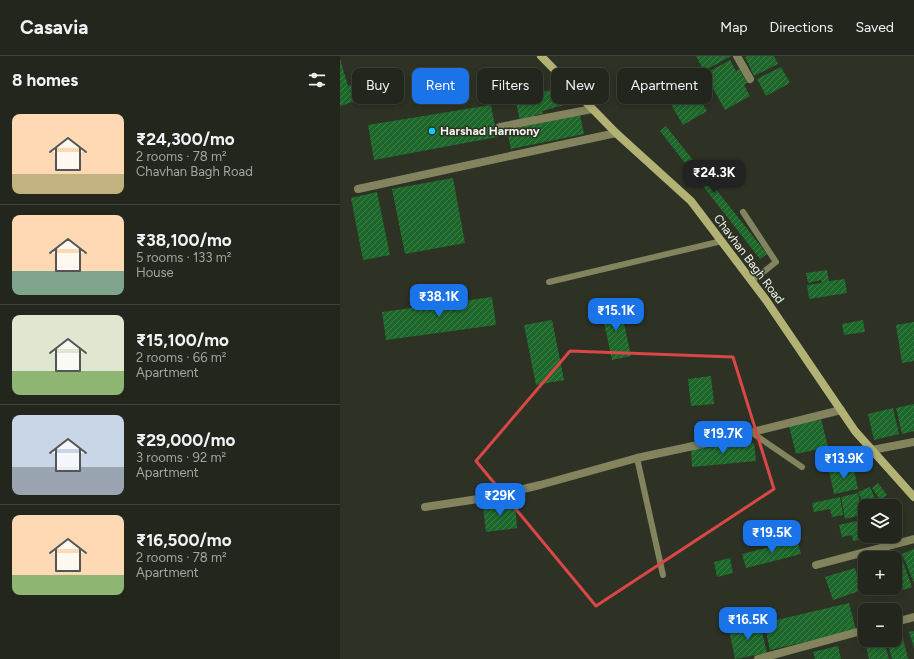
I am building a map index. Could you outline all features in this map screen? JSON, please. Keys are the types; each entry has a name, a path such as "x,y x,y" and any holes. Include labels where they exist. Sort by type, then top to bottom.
{"street":[{"name":"Chavhan Bagh Road","path":"541,56 616,133 691,201 752,281 855,431 914,497"},
{"path":"737,56 750,78"},
{"path":"500,128 592,109"},
{"path":"358,188 616,133"},
{"path":"425,507 485,498 534,487 637,458 840,410"},
{"path":"872,450 914,442"},
{"path":"816,565 914,539"},
{"path":"902,620 914,617"},
{"path":"758,659 858,632"}],"lane":[{"path":"743,212 776,262 752,281"},
{"path":"549,282 722,241"},
{"path":"752,432 802,467"},
{"path":"637,458 663,575"}],"highlighted area":[{"path":"570,351 733,357 774,489 596,606 476,461"}],"building":[{"path":"696,56 731,56 709,68 702,68"},
{"path":"774,56 778,64 754,76 745,57"},
{"path":"340,59 348,86 352,85 352,102 340,106"},
{"path":"730,60 736,71 739,69 747,83 744,85 750,96 725,110 712,87 712,70"},
{"path":"781,67 790,83 766,96 757,79"},
{"path":"551,90 551,104 564,105 542,111 543,114 535,115 535,119 520,121 516,104 543,104 543,92"},
{"path":"671,104 703,104 707,111 683,125"},
{"name":"Harshad Harmony","path":"491,105 497,137 374,160 368,125"},
{"path":"580,115 584,134 511,149 507,130"},
{"path":"666,126 767,254 760,259 660,131"},
{"path":"453,178 465,243 405,254 392,189"},
{"path":"377,192 390,255 363,260 351,198"},
{"path":"827,270 829,281 845,279 847,293 809,299 807,285 822,283 821,280 808,283 806,273"},
{"path":"492,297 496,325 386,340 382,312"},
{"path":"620,304 631,356 612,360 601,308"},
{"path":"552,320 564,380 536,385 524,325"},
{"path":"863,320 865,332 844,335 842,324"},
{"path":"914,322 914,361 902,363 896,325"},
{"path":"711,376 714,404 691,406 688,379"},
{"path":"914,404 914,431 902,434 896,408"},
{"path":"893,408 899,434 874,440 868,414"},
{"path":"821,419 828,447 796,454 789,426"},
{"path":"754,443 756,461 692,467 691,449"},
{"path":"853,465 858,489 834,494 829,471"},
{"path":"878,483 887,495 879,499 872,488"},
{"path":"870,487 875,499 861,499 858,492"},
{"path":"858,493 858,516 845,519 841,497"},
{"path":"840,497 843,515 832,517 830,509 814,512 812,503"},
{"path":"515,503 517,528 486,532 483,507"},
{"path":"858,521 858,540 853,541 852,535 842,537 839,525"},
{"path":"797,540 801,554 746,568 742,554"},
{"path":"914,549 914,583 902,554"},
{"path":"730,558 733,573 717,577 714,562"},
{"path":"902,559 912,587 902,590"},
{"path":"855,568 858,577 858,591 833,600 825,577"},
{"path":"849,603 856,630 770,650 764,623"},
{"path":"760,623 767,653 735,659 729,630"},
{"path":"914,631 914,648 909,632"},
{"path":"902,634 908,659 892,659 889,647 902,647"},
{"path":"838,646 841,659 815,659 813,652"},
{"path":"866,647 886,647 889,659 869,659"}],"place":[{"name":"Harshad Harmony","path":"432,131"}]}
